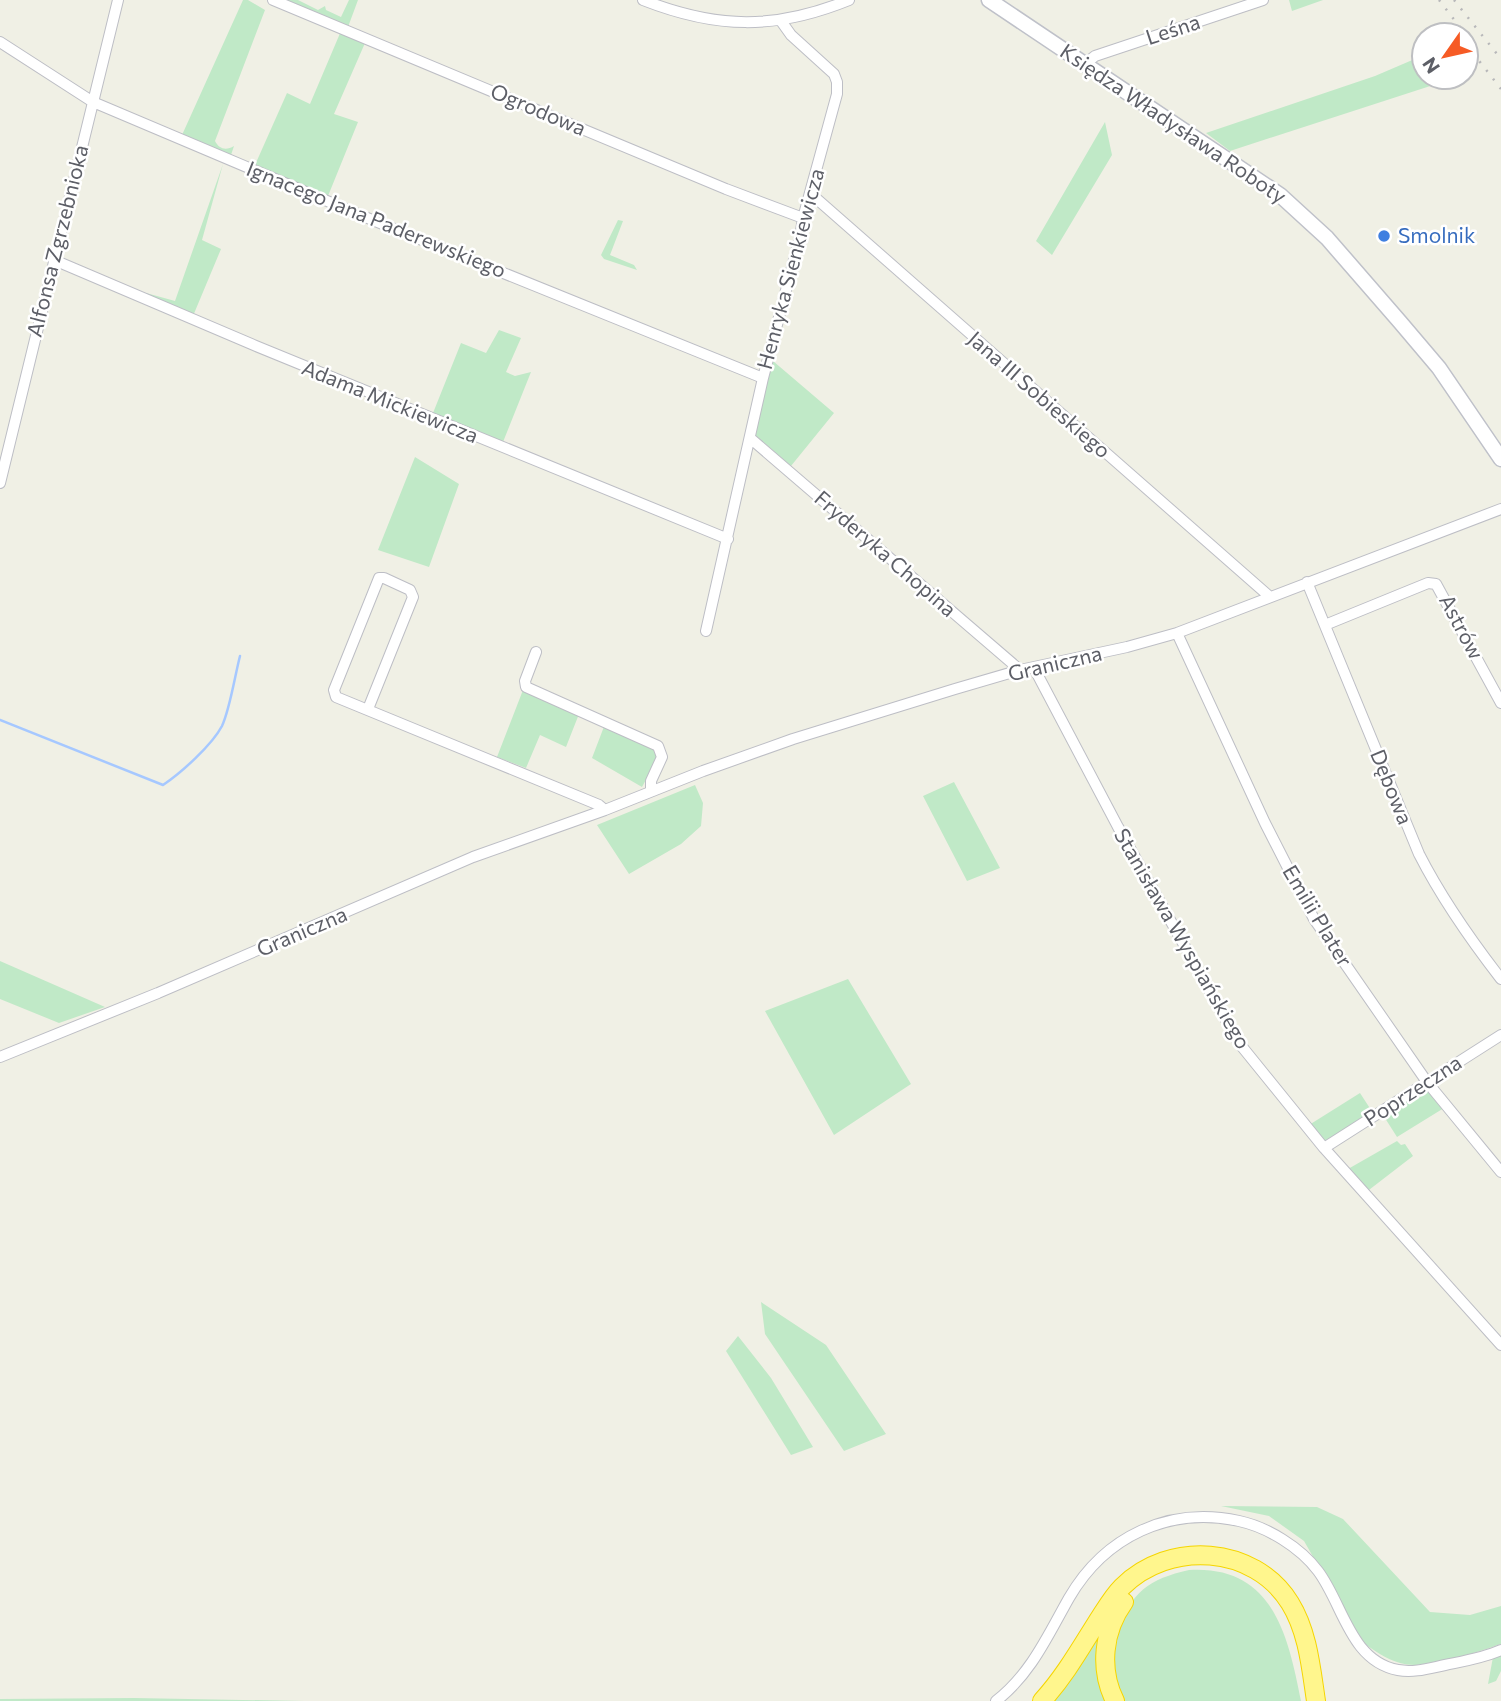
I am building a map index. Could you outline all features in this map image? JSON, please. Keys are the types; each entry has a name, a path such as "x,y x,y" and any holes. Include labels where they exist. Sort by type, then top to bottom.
{"highway":[{"path":"1042,1701 1124,1586 1144,1570 1165,1560 1203,1554 1250,1566 1290,1602 1306,1642 1316,1701"},
{"path":"1115,1701 1107,1678 1105,1650 1110,1629 1122,1605 1141,1585 1161,1574 1178,1568 1203,1566 1230,1570 1244,1577 1264,1591 1280,1609 1290,1629 1305,1701"}],"main road":[{"name":"Księdza Władysława Roboty","path":"989,0 1280,195 1327,238 1439,368 1501,459"}],"street":[{"name":"Alfonsa Zgrzebnioka","path":"0,483 118,0"},
{"name":"Ogrodowa","path":"273,0 726,189 803,218"},
{"path":"643,0 670,10 733,23 804,17 849,0"},
{"name":"Leśna","path":"1085,64 1095,56 1258,1"},
{"name":"Henryka Sienkiewicza","path":"706,631 763,378 837,94 837,82 830,70 791,35 781,21"},
{"name":"Ignacego Jana Paderewskiego","path":"0,42 93,102 365,217 763,378"},
{"name":"Jana III Sobieskiego","path":"810,193 1269,596"},
{"name":"Adama Mickiewicza","path":"54,260 256,346 728,539"},
{"name":"Fryderyka Chopina","path":"750,438 1020,670"},
{"name":"Graniczna","path":"0,1057 170,988 473,857 605,810 651,790 793,739 1020,670 1127,647 1177,633 1501,509"},
{"path":"368,709 413,597 410,590 384,578 379,578 334,690 336,697 599,805 605,810"},
{"name":"Dębowa","path":"1307,582 1419,854 1460,925 1501,979"},
{"name":"Astrów","path":"1325,625 1428,583 1434,583 1439,586 1496,683 1501,704"},
{"name":"Emilii Plater","path":"1177,633 1265,823 1304,900 1331,945 1427,1082 1501,1172"},
{"path":"536,652 525,681 526,687 657,746 662,757 651,780 651,790"},
{"name":"Stanisława Wyspiańskiego","path":"1034,668 1118,827 1239,1043 1324,1148 1501,1345"},
{"name":"Poprzeczna","path":"1324,1148 1501,1035"},
{"path":"996,1701 1033,1662 1070,1596 1102,1555 1139,1530 1161,1521 1184,1517 1213,1516 1241,1521 1288,1543 1318,1571 1357,1642 1369,1656 1382,1665 1417,1671 1490,1655 1501,1650"}],"green space":[{"path":"243,0 265,10 215,141 223,148 234,146 231,155 182,135"},
{"path":"284,0 298,0 318,10 325,6 326,10 341,17 349,0 358,0 348,27"},
{"path":"1289,0 1323,0 1292,11"},
{"path":"341,31 365,43 334,114 358,122 328,196 255,165 287,93 310,104"},
{"path":"1410,61 1410,91 1415,91 1230,151 1206,133 1375,76"},
{"path":"1105,122 1112,155 1052,255 1036,241"},
{"path":"223,164 202,240 221,249 193,316 144,296 146,293 175,301"},
{"path":"618,220 623,221 610,255 634,265 637,270 604,259 601,255"},
{"path":"499,330 521,338 506,372 515,376 531,372 503,442 433,413 461,343 486,353"},
{"path":"773,361 834,413 791,466 754,434"},
{"path":"415,457 459,484 429,567 378,550"},
{"path":"523,690 579,714 566,747 540,735 526,768 497,757"},
{"path":"605,724 655,750 659,756 642,787 592,758"},
{"path":"954,782 1000,868 967,881 923,796"},
{"path":"695,785 703,803 701,826 681,844 629,874 597,825"},
{"path":"0,961 105,1007 59,1023 0,999"},
{"path":"848,979 911,1084 834,1135 765,1011"},
{"path":"1424,1089 1429,1089 1444,1108 1397,1137 1383,1115"},
{"path":"1360,1093 1373,1113 1324,1145 1309,1125"},
{"path":"1397,1141 1401,1145 1405,1144 1413,1156 1365,1193 1348,1169"},
{"path":"761,1302 826,1345 886,1434 844,1451 765,1334"},
{"path":"738,1336 771,1378 813,1447 791,1455 726,1351"},
{"path":"1221,1506 1317,1507 1343,1519 1430,1612 1470,1615 1501,1606 1501,1644 1451,1660 1423,1665 1400,1663 1385,1657 1362,1642 1304,1541 1269,1516"},
{"path":"1196,1558 1226,1562 1250,1571 1268,1585 1283,1604 1293,1625 1302,1649 1313,1701 1310,1701 1297,1639 1281,1604 1253,1575 1220,1562 1186,1561 1153,1573 1125,1594 1107,1624 1100,1660 1110,1701 1048,1701 1075,1666 1109,1612 1131,1586 1159,1567"},
{"path":"1189,1570 1217,1571 1240,1579 1258,1592 1272,1609 1282,1629 1301,1701 1121,1701 1111,1655 1129,1606 1143,1589 1152,1583"},
{"path":"1501,1654 1501,1671 1496,1681 1488,1684 1493,1657"},
{"path":"134,1698 305,1701 0,1701"}],"waterway":[{"path":"0,720 163,785 196,758 222,726 240,656"}],"railway":[{"path":"1439,0 1455,21"},
{"path":"1454,0 1501,59"},
{"path":"1480,62 1501,89"}],"place":[{"name":"Smolnik","path":"1384,236"}]}
